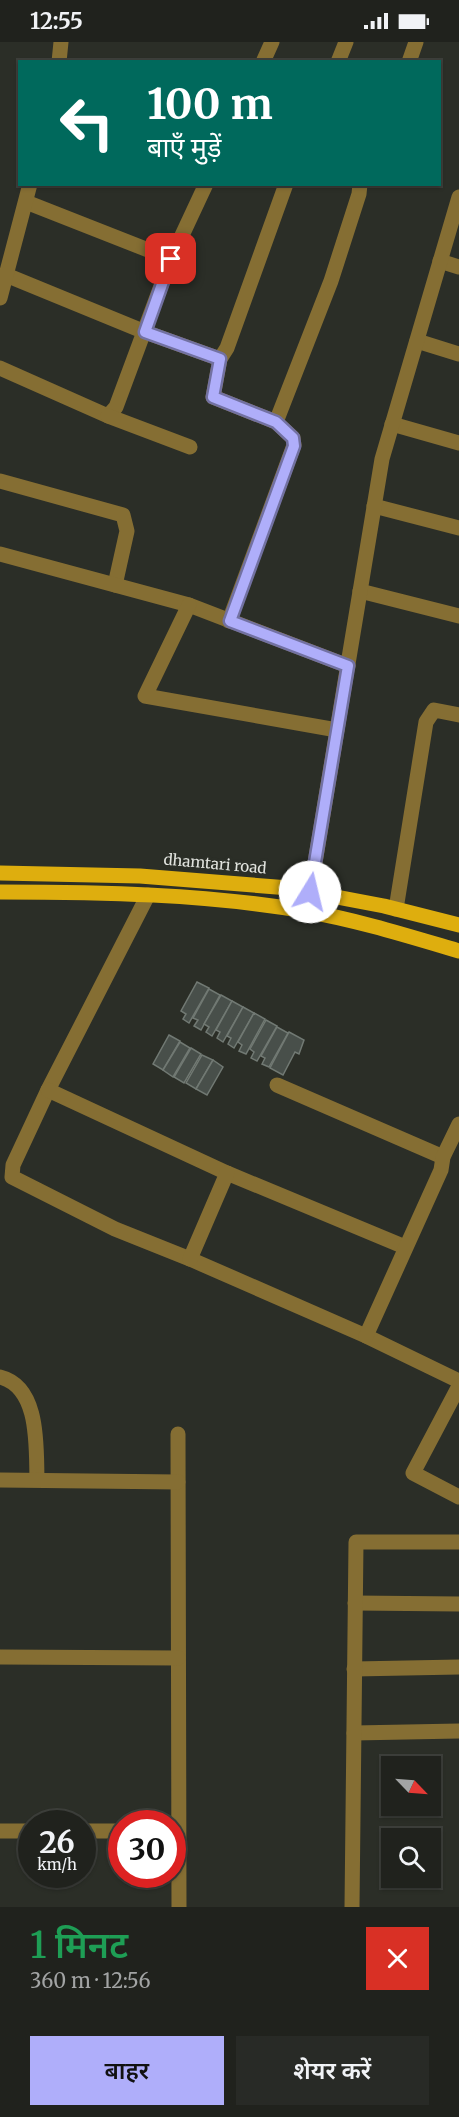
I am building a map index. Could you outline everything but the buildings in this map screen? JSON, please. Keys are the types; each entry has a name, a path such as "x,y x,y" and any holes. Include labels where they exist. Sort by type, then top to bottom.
{"main road":[{"name":"dhamtari road","path":"0,873 140,876 289,888 396,909 459,925"},
{"path":"0,892 89,892 249,903 307,911 373,926 459,951"}],"street":[{"path":"58,60 61,42"},
{"path":"264,60 272,42"},
{"path":"339,60 346,42"},
{"path":"409,60 416,42"},
{"path":"0,298 30,186"},
{"path":"108,416 116,407 171,259 205,186"},
{"path":"230,621 294,446 293,438 276,422 213,397 220,359 227,348 285,186"},
{"path":"276,422 331,281 360,186"},
{"path":"307,911 382,459 459,197"},
{"path":"26,202 171,259"},
{"path":"440,261 459,267"},
{"path":"6,275 145,332 220,359"},
{"path":"417,341 459,354"},
{"path":"0,368 108,416 190,447"},
{"path":"392,424 459,443"},
{"path":"0,481 123,515 127,531 115,585"},
{"path":"374,506 459,528"},
{"path":"0,554 189,605 348,666"},
{"path":"360,591 459,616"},
{"path":"189,605 145,696 337,730"},
{"path":"396,909 426,722 434,710 459,716"},
{"path":"148,895 48,1090 13,1165 12,1177 115,1229 190,1259 366,1336 459,1381"},
{"path":"277,1085 443,1157"},
{"path":"48,1090 227,1173 405,1246"},
{"path":"366,1336 441,1170 443,1157 459,1124"},
{"path":"190,1259 227,1173"},
{"path":"0,1377 10,1379 29,1401 36,1433 37,1479"},
{"path":"459,1386 413,1473 459,1497"},
{"path":"176,1810 178,1434"},
{"path":"0,1480 178,1482"},
{"path":"352,1907 356,1542 459,1542"},
{"path":"355,1603 459,1604"},
{"path":"0,1657 178,1658"},
{"path":"354,1669 459,1667"},
{"path":"354,1733 459,1731"},
{"path":"0,1831 18,1831"},
{"path":"178,1888 179,1907"}],"route":[{"path":"171,259 145,332 220,359 213,397 276,422 293,438 294,446 230,621 348,666 310,892"}]}
